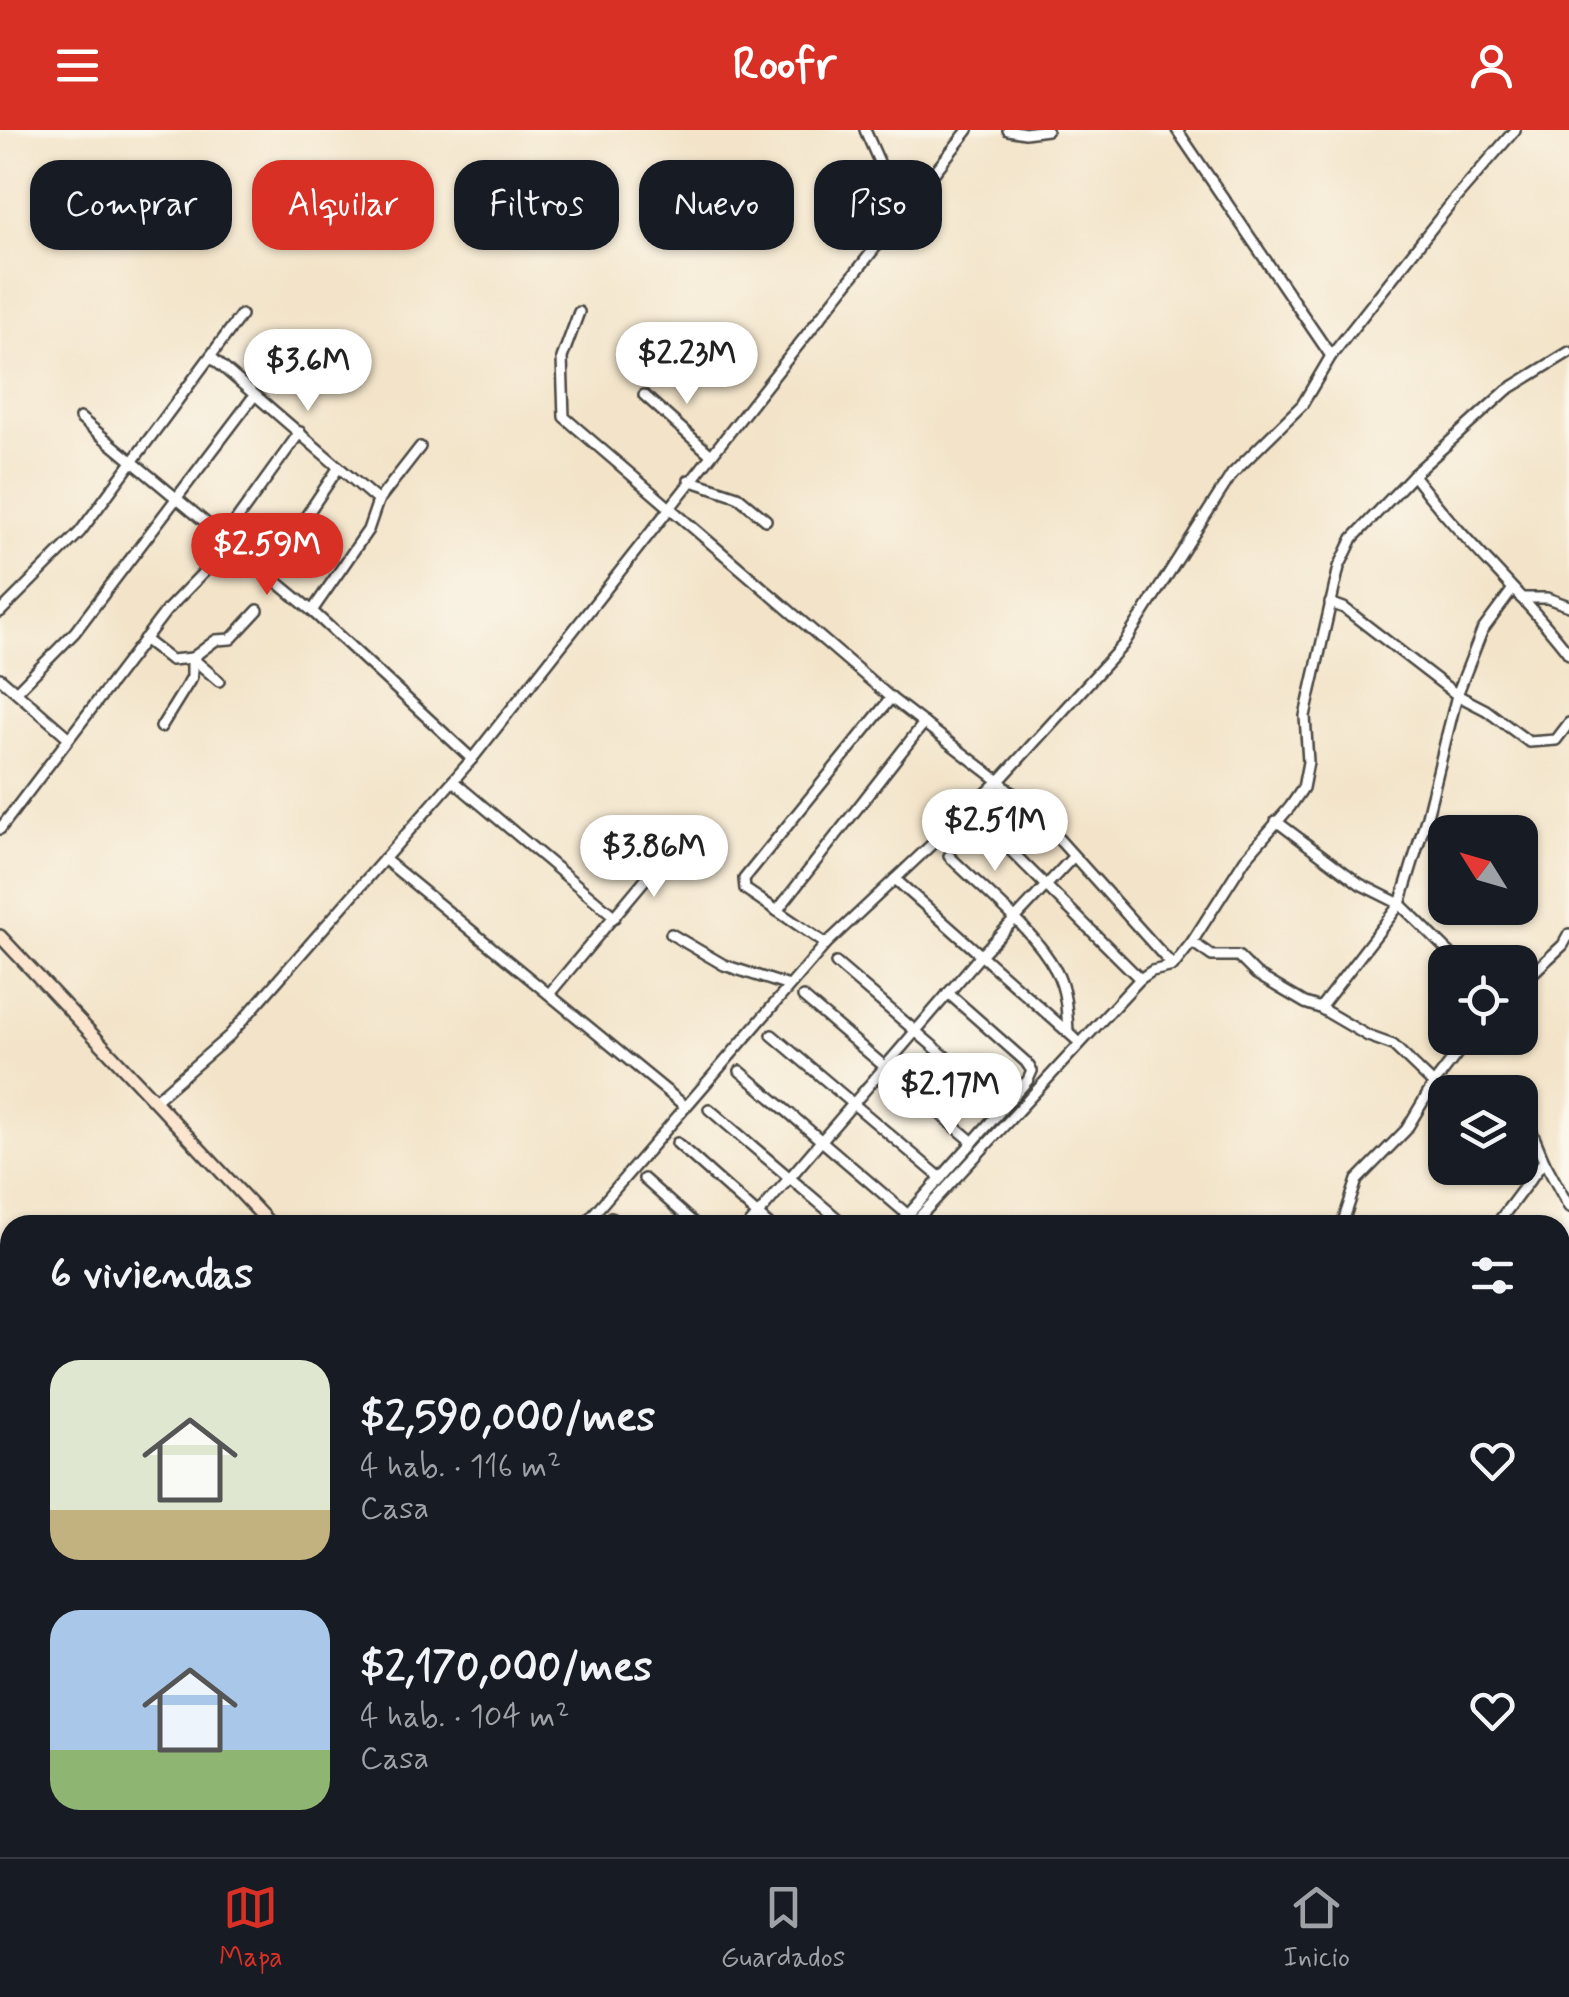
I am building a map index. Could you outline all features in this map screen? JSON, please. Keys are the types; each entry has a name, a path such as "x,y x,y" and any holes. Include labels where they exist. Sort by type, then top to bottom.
{"main road":[{"path":"0,936 262,1215"}],"street":[{"path":"865,130 878,160"},
{"path":"942,163 968,130"},
{"path":"1008,130 1047,130"},
{"path":"1178,130 1331,356"},
{"path":"595,1215 826,944 999,781 1123,645 1232,474 1302,405 1331,356 1454,200 1515,130"},
{"path":"154,1100 229,1036 472,759 872,250"},
{"path":"578,312 562,358 564,418 891,698 1038,816 1173,966"},
{"path":"0,612 80,532 241,315"},
{"path":"915,1215 1140,978 1173,966 1245,858 1302,788 1308,762 1305,716 1330,602 1353,538 1413,474 1507,390 1569,352"},
{"path":"212,357 378,501"},
{"path":"644,395 710,454"},
{"path":"16,690 75,632 254,396"},
{"path":"80,418 312,611 472,759"},
{"path":"0,829 166,611 229,539 300,432"},
{"path":"312,611 368,530 378,501 420,447"},
{"path":"268,573 339,467"},
{"path":"1413,474 1444,516 1569,654"},
{"path":"689,480 746,501 766,520"},
{"path":"1320,1008 1400,904 1428,816 1456,695 1482,631 1513,589"},
{"path":"1521,598 1547,598 1569,606"},
{"path":"1330,602 1344,608 1456,695 1486,710 1529,742 1556,740 1569,723"},
{"path":"144,639 172,660 192,658 216,640 231,638 258,610"},
{"path":"192,658 218,681"},
{"path":"161,727 192,678 192,658"},
{"path":"0,678 69,738"},
{"path":"826,944 746,889 744,878 891,698"},
{"path":"777,911 924,724"},
{"path":"453,781 615,917"},
{"path":"1276,821 1360,884 1400,904 1442,945"},
{"path":"982,822 1140,978"},
{"path":"948,856 1014,920 1056,971 1066,1005 1068,1032"},
{"path":"677,1143 758,1215 981,955 1073,857"},
{"path":"548,994 663,858"},
{"path":"384,860 686,1106"},
{"path":"895,879 1080,1043"},
{"path":"671,934 724,965 789,986"},
{"path":"1538,967 1569,934"},
{"path":"1192,942 1212,956 1238,956 1256,974 1305,1003 1368,1036 1393,1044 1428,1079"},
{"path":"836,963 1004,1107"},
{"path":"914,1215 1032,1071 948,994"},
{"path":"804,997 973,1142"},
{"path":"772,1034 941,1178"},
{"path":"1440,1075 1456,1055"},
{"path":"740,1071 904,1215"},
{"path":"1345,1215 1357,1180 1406,1130 1428,1093"},
{"path":"709,1109 834,1215"},
{"path":"1538,1146 1569,1206"},
{"path":"1538,1169 1544,1161"},
{"path":"644,1178 685,1215"},
{"path":"1504,1215 1526,1185"}]}
